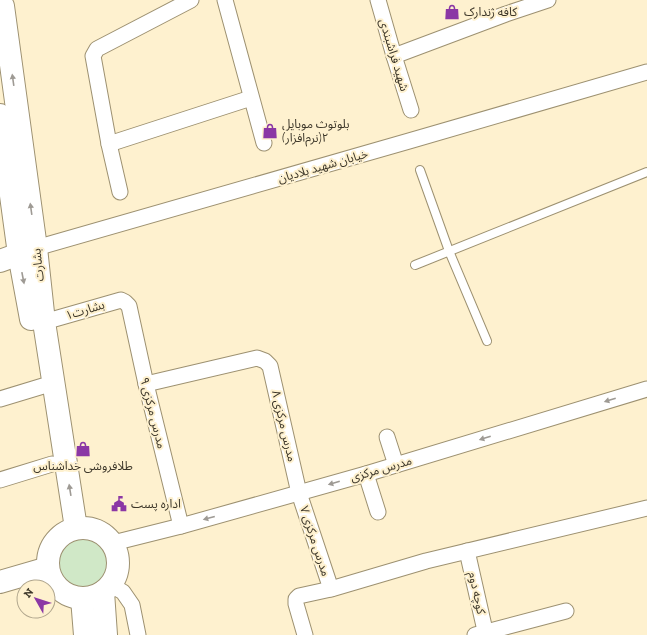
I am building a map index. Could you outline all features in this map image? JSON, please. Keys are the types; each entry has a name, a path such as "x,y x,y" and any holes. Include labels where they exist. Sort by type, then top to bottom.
{"street":[{"path":"120,192 109,144 93,56 94,52 97,49 191,0"},
{"path":"225,0 264,143"},
{"name":"شهید فراشبندی","path":"378,0 411,110"},
{"path":"394,56 548,0"},
{"name":"بشارت","path":"0,2 3,6 18,247 44,322 69,531"},
{"name":"خیابان شهید بلادیان","path":"18,247 414,140 647,72"},
{"path":"109,144 251,98"},
{"name":"بشارت","path":"0,115 18,247 43,386 52,464 69,531"},
{"name":"بشارت۱","path":"44,322 121,300 125,302"},
{"name":"مدرس مرکزی ۹","path":"125,302 129,306 180,526"},
{"name":"مدرس مرکزی ۸","path":"146,384 257,358 266,361 270,366 299,493"},
{"path":"0,399 43,386"},
{"name":"مدرس مرکزی","path":"113,543 299,493 646,393"},
{"path":"387,437 396,465"},
{"path":"0,480 52,464"},
{"path":"366,474 378,512"},
{"name":"مدرس مرکزی ۷","path":"299,493 331,589"},
{"path":"304,635 296,604 296,599 299,596 331,589 426,561 647,508"},
{"path":"79,527 98,530 107,536 113,543 118,553 119,564 117,575 107,588 93,597 82,598 66,594 54,583 48,568 48,558 56,541 69,531 79,527"},
{"name":"کوچه دوم","path":"467,551 482,634"},
{"path":"0,582 48,568"},
{"path":"106,635 107,588"},
{"path":"107,588 123,592 132,604 138,635"},
{"path":"82,598 86,635"},
{"path":"482,634 566,611"}],"lane":[{"path":"420,170 449,251 487,340"},
{"path":"415,265 647,172"}],"green space":[{"path":"83,537 93,539 102,545 108,554 110,564 108,574 102,583 93,589 83,591 73,589 64,583 58,574 56,564 58,554 64,545 73,539"}],"place":[{"name":"کافه ژندارک","path":"452,12"},
{"name":"بلوتوث موبایل (نرم‌افزار)۲","path":"270,131"},
{"name":"طلافروشی خداشناس","path":"83,449"},
{"name":"اداره پست","path":"119,504"}]}
